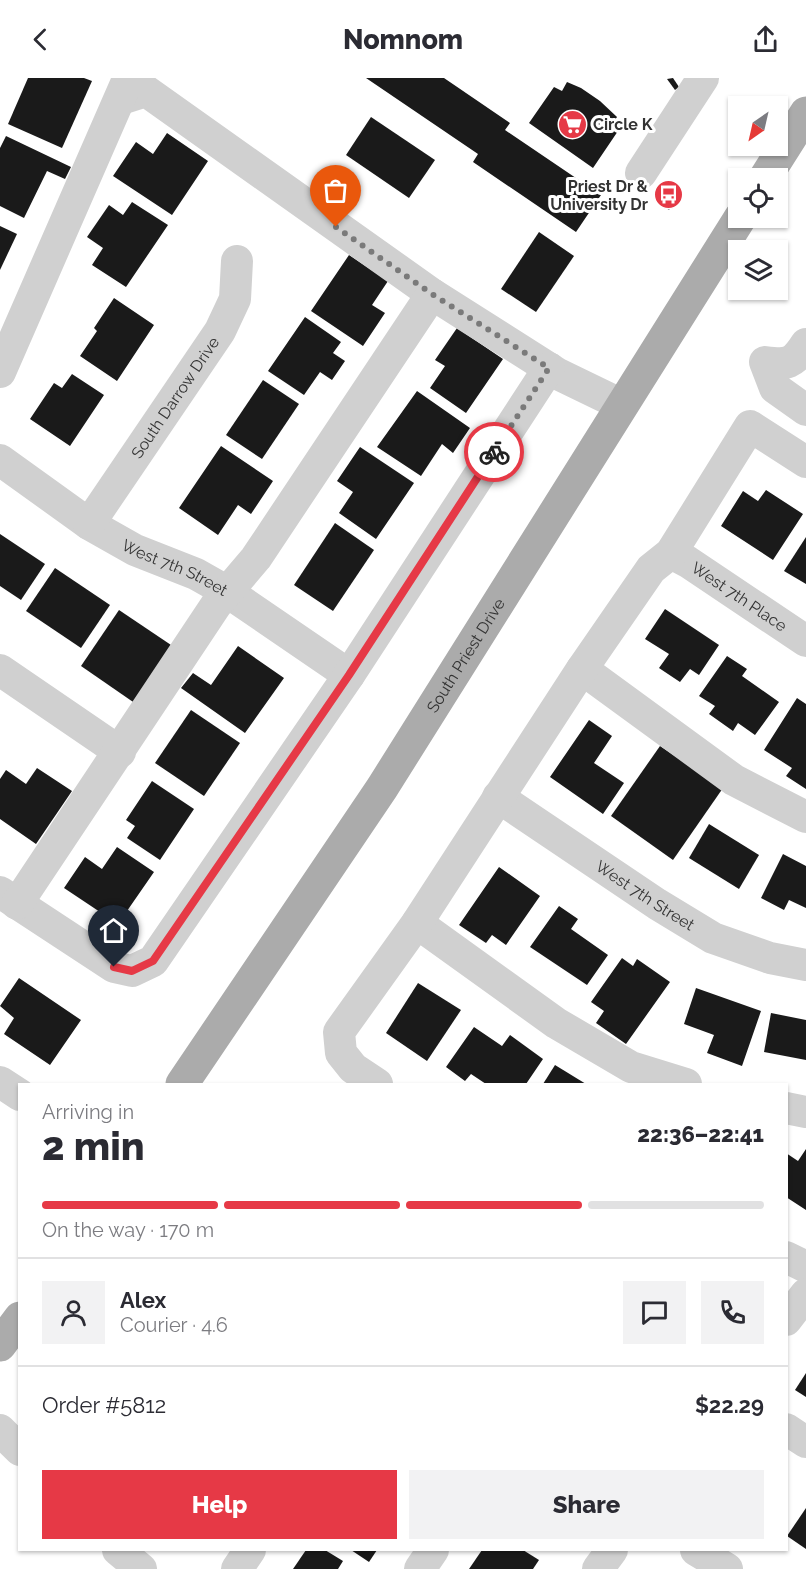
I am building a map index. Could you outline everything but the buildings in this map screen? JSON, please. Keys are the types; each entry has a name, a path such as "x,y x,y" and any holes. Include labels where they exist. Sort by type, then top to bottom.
{"main road":[{"path":"771,168 806,113"},
{"name":"South Priest Drive","path":"183,1083 382,789 734,228"},
{"path":"0,1345 18,1321"}],"street":[{"path":"641,173 703,78"},
{"path":"0,372 125,88 146,91 432,294 549,368 622,405"},
{"name":"South Darrow Drive","path":"89,524 219,331 235,299 237,261"},
{"path":"432,294 256,558 226,591 120,752 9,898 114,967 132,971 153,961 349,675 549,368"},
{"path":"806,344 796,359 783,364 765,362 775,388 806,410"},
{"path":"775,388 767,399 806,424"},
{"path":"376,1083 353,1068 341,1053 339,1032 417,922 582,669 651,569 671,553 750,426 806,462"},
{"name":"West 7th Street","path":"0,460 89,524 135,550 196,573 349,675"},
{"name":"West 7th Place","path":"671,553 688,562 806,642"},
{"path":"582,669 734,780 806,817"},
{"path":"0,670 120,752"},
{"name":"West 7th Street","path":"498,797 657,904 713,938 770,958 806,964"},
{"path":"417,922 556,1023 631,1067 683,1083"},
{"path":"0,1082 18,1094"},
{"path":"788,1108 806,1112"},
{"path":"788,1258 806,1267"},
{"path":"788,1317 806,1293"},
{"path":"0,1430 18,1448"},
{"path":"788,1431 806,1442"},
{"path":"237,1569 249,1551"},
{"path":"420,1569 432,1551"},
{"path":"598,1569 611,1551"},
{"path":"698,1551 728,1569"}],"way so far":[{"path":"336,227 432,294 549,368 494,452"}],"place":[{"name":"Circle K","path":"572,124"},
{"name":"Priest Dr & University Dr","path":"669,195"}],"route":[{"path":"114,967 132,971 153,961 349,675 494,452"}]}
